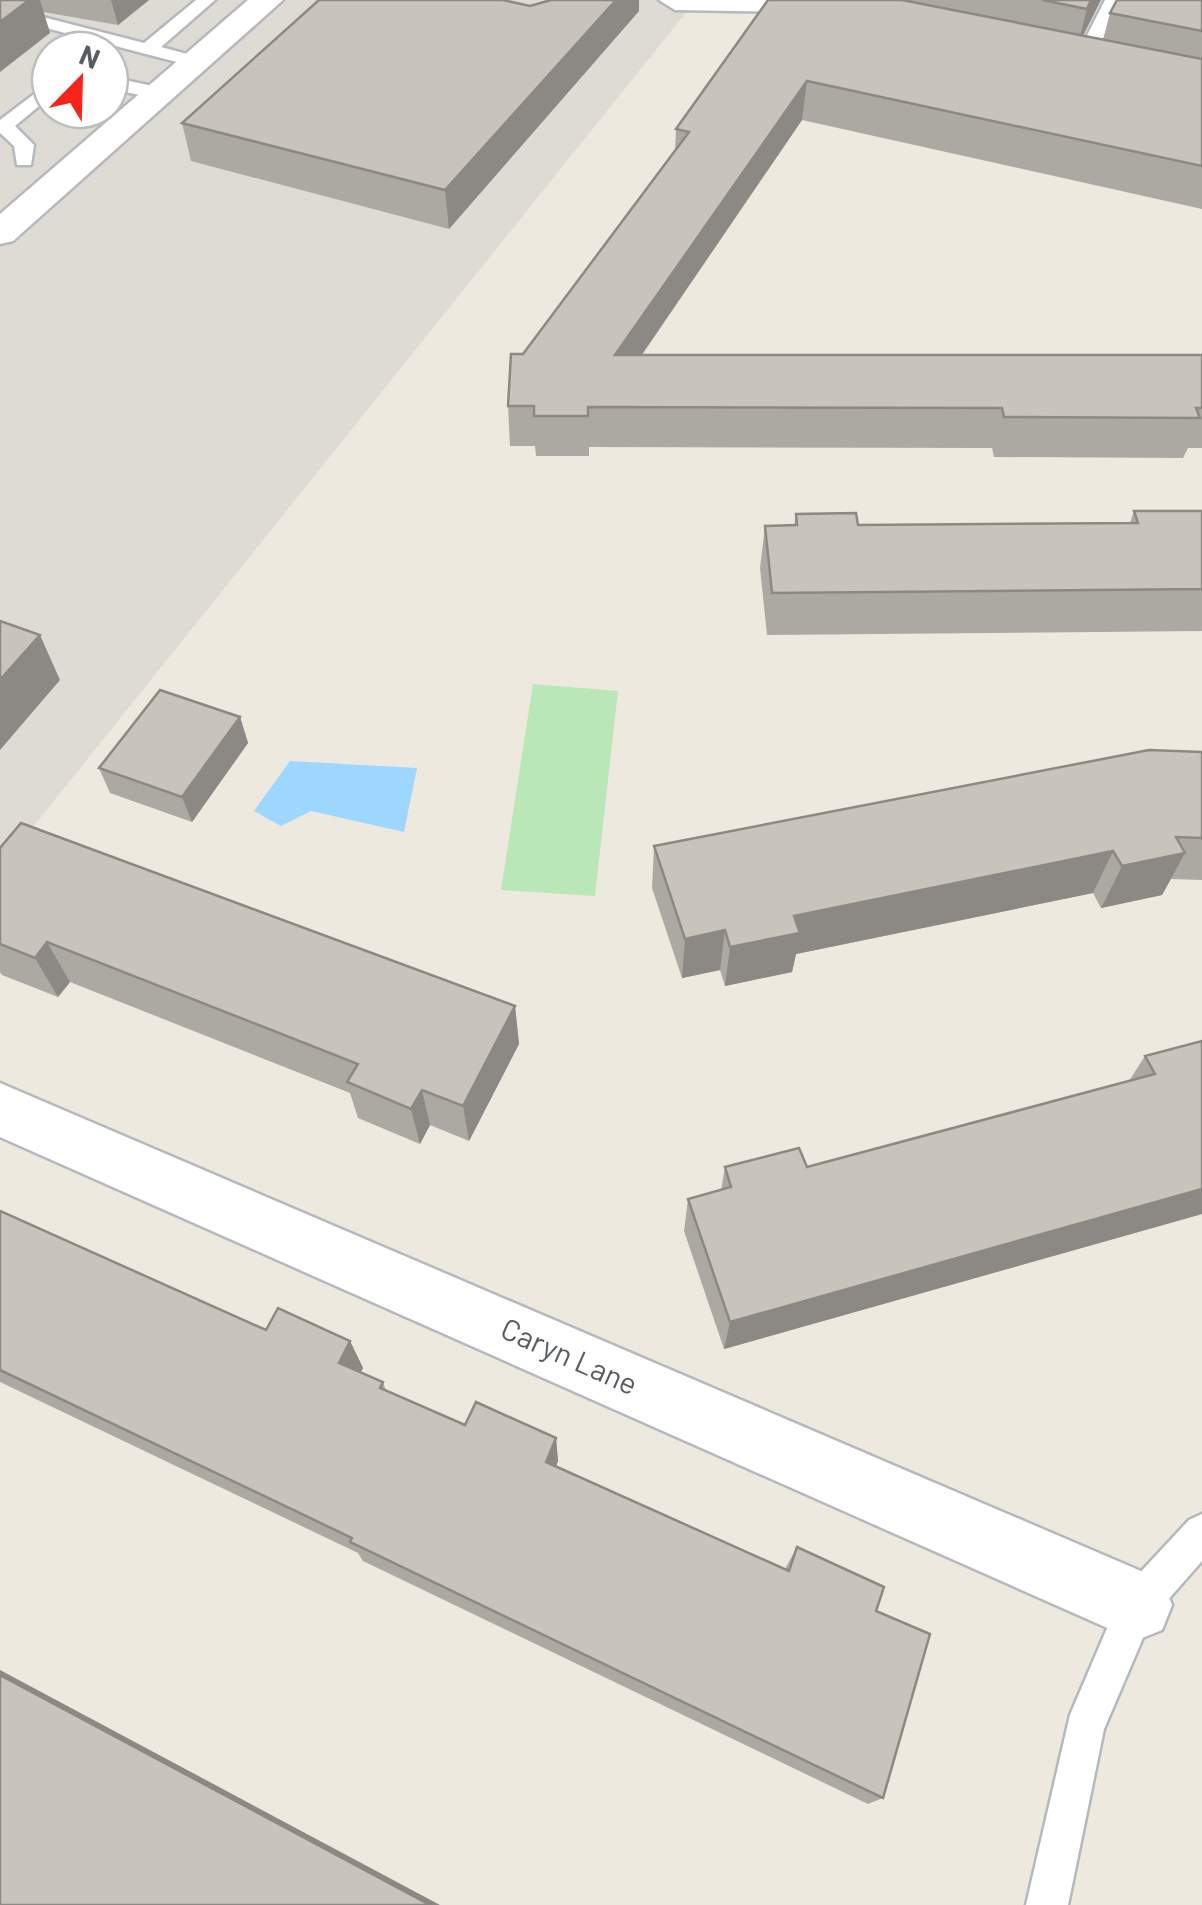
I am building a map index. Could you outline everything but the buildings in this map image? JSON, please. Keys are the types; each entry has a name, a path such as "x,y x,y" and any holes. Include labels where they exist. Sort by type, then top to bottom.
{"street":[{"path":"0,233 267,0"},
{"path":"675,0 787,1 878,21"},
{"path":"1045,55 1116,70"},
{"name":"Caryn Lane","path":"0,1109 1137,1605"}],"lane":[{"path":"148,50 206,0"},
{"path":"1082,62 1114,0"},
{"path":"0,11 196,62"},
{"path":"130,87 160,94"},
{"path":"24,161 24,145 4,126 30,105"},
{"path":"0,160 24,161 69,173"},
{"path":"1047,1905 1084,1729 1137,1605 1202,1534"}],"shaded area":[{"path":"0,0 696,0 0,868"}],"green space":[{"path":"533,684 618,691 595,896 501,890"}],"water":[{"path":"290,761 417,768 404,832 311,811 281,826 254,811"}]}
